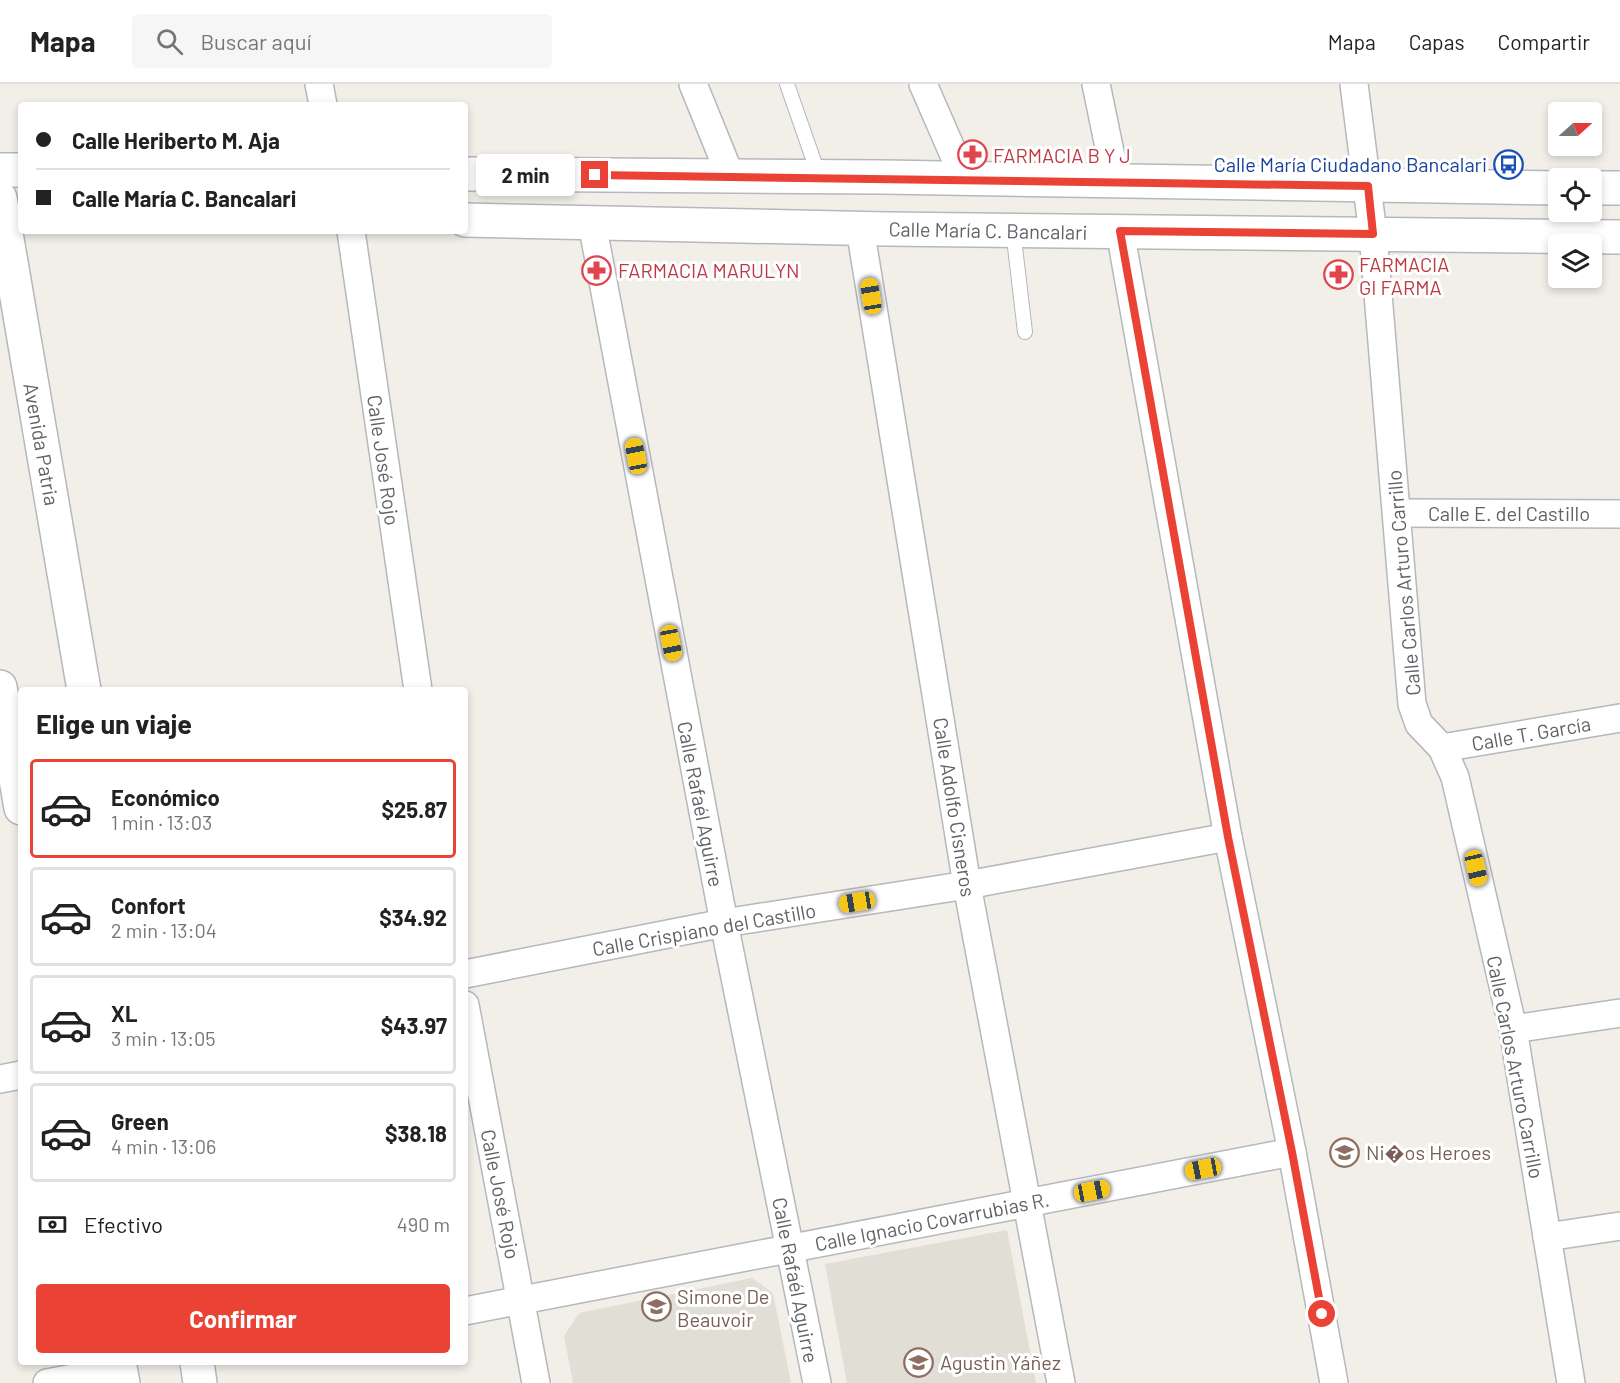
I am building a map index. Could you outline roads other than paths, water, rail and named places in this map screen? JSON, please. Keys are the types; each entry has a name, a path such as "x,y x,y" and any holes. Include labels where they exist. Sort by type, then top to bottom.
{"street":[{"path":"319,84 322,102"},
{"path":"693,84 730,176"},
{"path":"923,84 964,178"},
{"path":"1096,84 1116,181"},
{"name":"Calle Carlos Arturo Carrillo","path":"1354,84 1373,234 1398,513 1412,705 1419,724 1442,748 1455,777 1512,1029 1571,1383"},
{"path":"0,170 18,170"},
{"path":"468,174 819,176 1548,188"},
{"path":"1602,188 1620,188"},
{"name":"Avenida Patria","path":"6,210 84,687"},
{"name":"Calle María C. Bancalari","path":"468,220 860,228 1620,237"},
{"name":"Calle Rafaél Aguirre","path":"592,223 724,923 817,1383"},
{"name":"Calle Adolfo Cisneros","path":"860,228 968,885 1025,1204 1061,1383"},
{"path":"1120,231 1228,837 1292,1152 1334,1383"},
{"name":"Calle José Rojo","path":"351,234 418,687"},
{"name":"Calle E. del Castillo","path":"1398,513 1620,514"},
{"path":"0,687 18,791"},
{"name":"Calle T. García","path":"1442,748 1620,718"},
{"name":"Calle Crispiano del Castillo","path":"468,973 724,923 968,885 1228,837"},
{"path":"1512,1029 1620,1013"},
{"name":"Calle José Rojo","path":"468,1021 536,1383"},
{"path":"0,1079 18,1076"},
{"name":"Calle Ignacio Covarrubias R.","path":"468,1310 1292,1152"},
{"path":"1547,1237 1620,1226"},
{"path":"47,1383 121,1371"}],"lane":[{"path":"787,84 819,176"},
{"path":"1013,230 1025,332"}],"place":[{"name":"FARMACIA B Y J","path":"972,155"},
{"name":"Calle María Ciudadano Bancalari","path":"1508,164"},
{"name":"FARMACIA MARULYN","path":"597,270"},
{"name":"FARMACIA GI FARMA","path":"1338,275"},
{"name":"Ni�os Heroes","path":"1345,1152"},
{"name":"Simone De Beauvoir","path":"656,1307"},
{"name":"Agustin Yáñez","path":"919,1362"}]}
